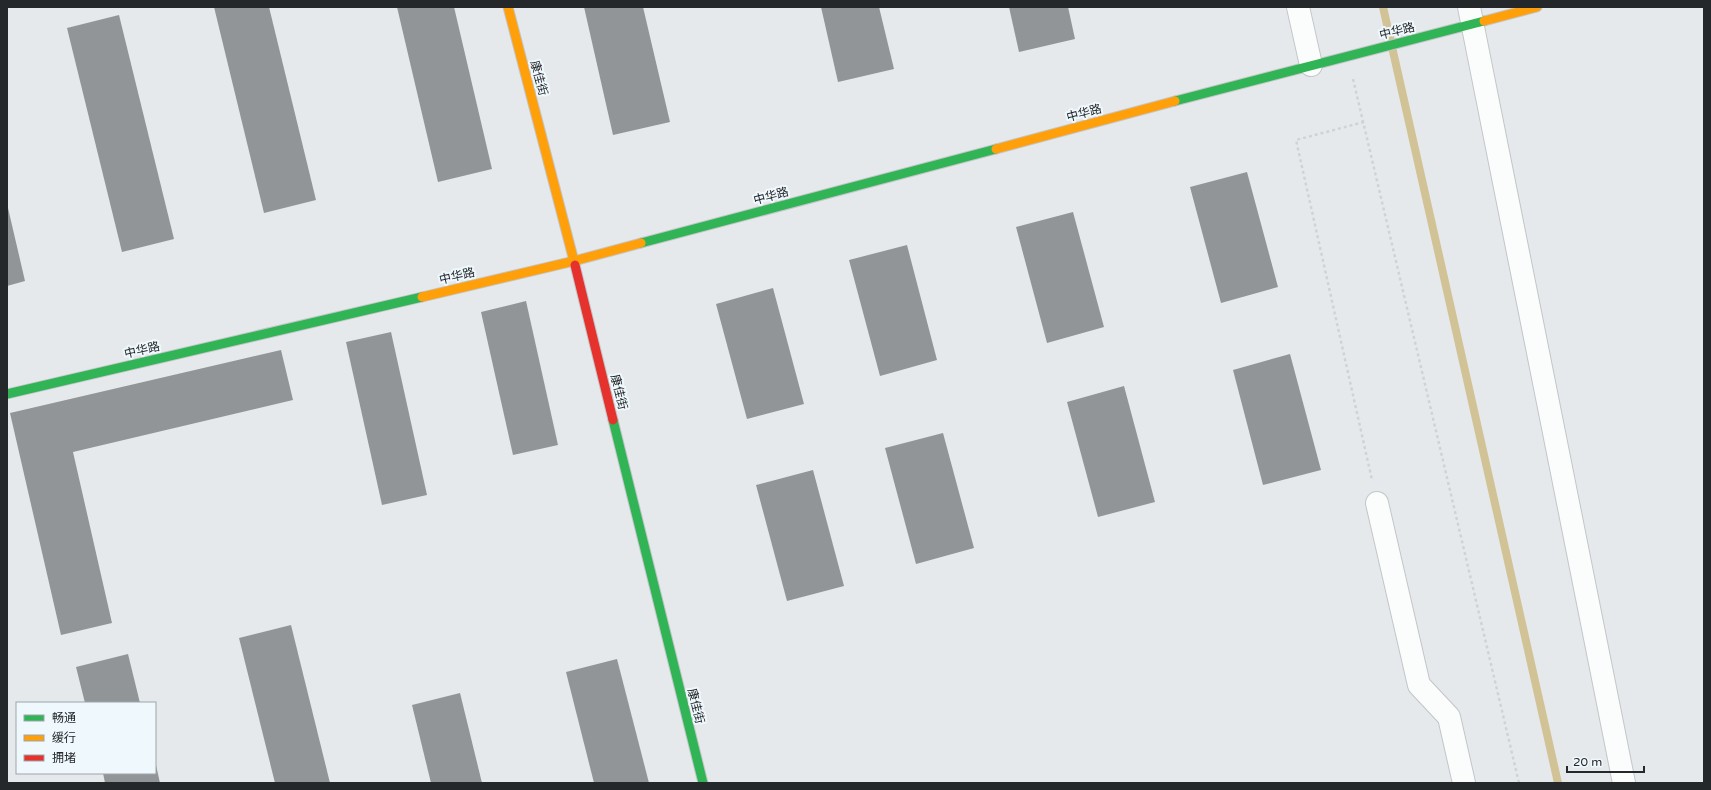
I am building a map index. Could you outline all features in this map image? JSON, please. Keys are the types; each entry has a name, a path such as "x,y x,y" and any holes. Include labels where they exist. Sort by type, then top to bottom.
{"street":[{"name":"康佳街","path":"508,7 574,261 703,783"},
{"path":"1298,7 1311,65"},
{"name":"中华路","path":"7,394 574,261 1348,56 1471,15 1537,7"},
{"path":"1471,15 1624,783"},
{"path":"1377,504 1419,685 1449,718 1464,783"}],"path":[{"path":"1348,56 1519,783"},
{"path":"1364,122 1296,140 1377,504"}],"building":[{"path":"214,7 269,7 316,200 264,213"},
{"path":"397,7 454,7 492,169 438,182"},
{"path":"584,7 643,7 670,122 613,135"},
{"path":"821,7 879,7 894,69 838,82"},
{"path":"1009,7 1068,7 1075,39 1019,52"},
{"path":"119,15 174,239 122,252 67,28"},
{"path":"1247,172 1278,287 1221,303 1190,187"},
{"path":"8,208 25,281 7,286 7,209"},
{"path":"1073,212 1104,327 1047,343 1016,227"},
{"path":"907,245 937,360 880,376 849,260"},
{"path":"773,288 804,404 747,419 716,304"},
{"path":"526,301 558,445 513,455 481,312"},
{"path":"391,332 427,495 382,505 346,342"},
{"path":"281,350 293,400 73,452 112,623 61,635 10,413"},
{"path":"1290,354 1321,470 1263,485 1233,370"},
{"path":"1124,386 1155,502 1098,517 1067,402"},
{"path":"943,433 974,548 916,564 885,448"},
{"path":"813,470 844,586 787,601 756,485"},
{"path":"291,625 330,783 275,783 239,638"},
{"path":"128,654 140,702 85,702 76,667"},
{"path":"617,659 649,783 594,783 566,672"},
{"path":"460,693 482,783 431,783 412,705"},
{"path":"156,765 160,783 105,783 103,774 156,774"}],"waterway":[{"path":"1383,7 1558,783"}],"traffic: fast":[{"path":"1175,101 1484,21"},
{"path":"641,243 996,149"},
{"path":"7,394 422,297"},
{"path":"613,420 703,783"}],"traffic: slow":[{"path":"508,7 575,265"},
{"path":"1484,21 1537,7"},
{"path":"996,149 1175,101"},
{"path":"422,297 574,261 641,243"}],"traffic: jam":[{"path":"575,265 613,420"}]}
